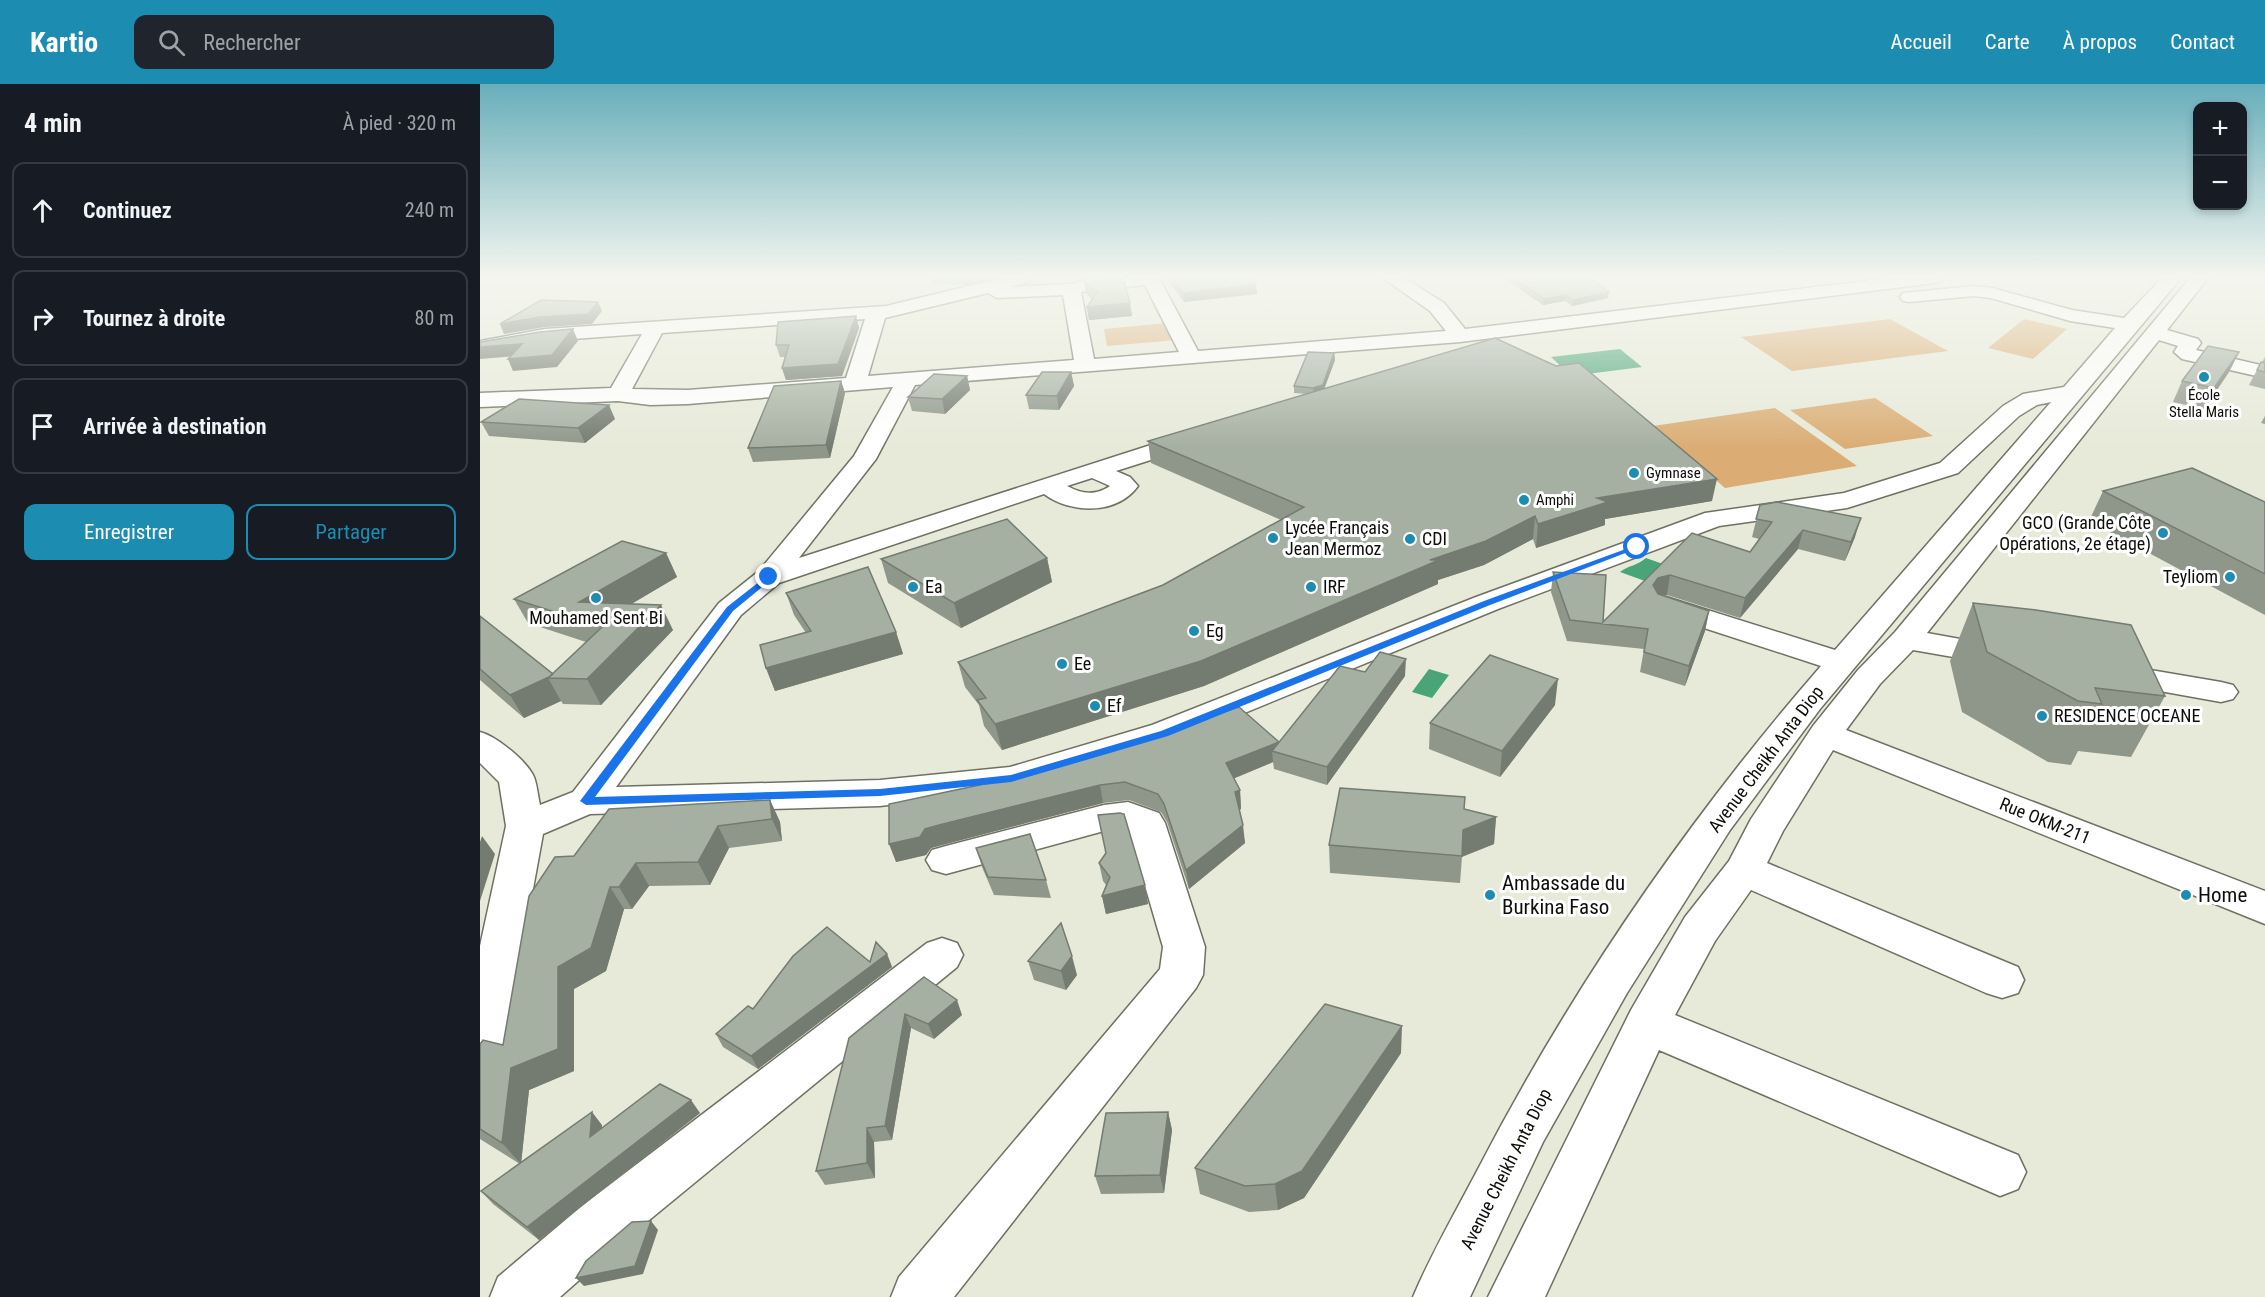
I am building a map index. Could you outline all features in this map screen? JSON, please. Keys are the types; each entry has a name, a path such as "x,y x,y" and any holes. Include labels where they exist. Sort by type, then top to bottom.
{"street":[{"path":"480,347 550,335"},
{"path":"619,393 651,335"},
{"path":"857,379 870,335"},
{"path":"1083,335 1084,360"},
{"path":"1180,335 1188,351"},
{"path":"1455,335 1463,346"},
{"path":"1463,346 1542,335"},
{"path":"480,400 619,393 650,398 678,397 857,379 1188,351 1346,346 1463,346 1505,351 1624,335"},
{"name":"Avenue Cheikh Anta Diop","path":"1441,1297 1526,1125 1611,980 1741,787 1842,662 2074,392 2134,335"},
{"name":"Avenue Cheikh Anta Diop","path":"1516,1297 1647,1024 1700,929 1744,870 1765,830 1825,734 1869,677 1906,639 2136,335"},
{"path":"2163,335 2265,360"},
{"path":"2191,343 2184,352 2189,355 2265,372"},
{"path":"857,379 906,380 1084,360"},
{"path":"586,801 730,609 769,577 864,459 899,399 906,380"},
{"path":"525,826 586,801 880,793 1011,778 1164,733 1487,603 1714,519 1847,500 1949,468 2011,411 2031,399 2074,392"},
{"path":"730,609 1059,491 1093,470 1217,432"},
{"path":"769,577 1059,491 1080,501 1106,499 1119,493 1125,486 1122,482 1093,470"},
{"path":"1666,606 1842,662"},
{"path":"1906,639 2023,659"},
{"path":"2081,669 2221,692"},
{"name":"Rue OKM-211","path":"1825,734 2265,908"},
{"path":"480,743 516,778 525,826 480,1053"},
{"path":"919,1297 1180,975 1184,947 1146,823 1128,815 1104,818 946,860"},
{"path":"1744,870 2002,980"},
{"path":"518,1297 601,1225 942,955"},
{"path":"1647,1024 2000,1172"}],"shaded area":[{"path":"1105,335 1173,335 1176,340 1107,346"},
{"path":"1761,335 1918,335 1948,351 1792,371 1741,337"},
{"path":"2005,335 2061,335 2033,359 1988,348"},
{"path":"1620,349 1642,367 1571,376 1551,357"},
{"path":"1875,398 1933,436 1845,449 1790,410"},
{"path":"1775,408 1857,466 1725,488 1653,426"},
{"path":"1646,558 1663,564 1645,581 1620,572 1639,563"},
{"path":"1429,669 1449,675 1432,698 1412,692"}],"building":[{"path":"524,335 568,335 552,355 508,359 522,344 480,347 480,342"},
{"path":"777,335 849,335 838,364 782,368 789,345 776,345"},
{"path":"1495,338 1556,366 1579,363 1717,479 1597,498 1608,502 1538,524 1535,516 1486,541 1430,560 1439,560 1201,661 995,724 977,700 986,698 958,662 1163,585 1304,507 1148,441"},
{"path":"2208,346 2239,352 2214,388 2182,381"},
{"path":"1308,352 1334,353 1323,385 1313,388 1294,386"},
{"path":"2261,362 2265,363 2265,372 2257,370"},
{"path":"1042,372 1071,372 1057,396 1026,395"},
{"path":"934,374 967,376 942,399 908,397"},
{"path":"841,381 826,445 748,448 774,386"},
{"path":"519,399 609,405 578,428 481,422"},
{"path":"2192,468 2265,502 2265,574 2103,491"},
{"path":"1777,502 1861,518 1851,542 1803,530 1745,598 1670,575 1658,578 1653,585 1658,594 1709,611 1689,666 1644,652 1648,629 1570,620 1553,572 1606,575 1603,622 1692,533 1750,552 1772,522 1756,519 1760,505"},
{"path":"1007,519 1047,558 954,603 881,559"},
{"path":"622,541 666,553 579,602 661,605 587,679 548,678 602,627 514,599"},
{"path":"868,567 896,632 766,668 760,645 811,631 786,593"},
{"path":"1973,603 2131,625 2165,696 2095,688 2102,704 2078,701 1987,652"},
{"path":"480,616 553,674 510,695 480,669"},
{"path":"1380,652 1406,659 1327,767 1272,751 1340,666 1365,672"},
{"path":"1490,655 1558,679 1502,751 1430,723"},
{"path":"1239,707 1279,742 1226,763 1240,790 1235,792 1243,825 1186,870 1164,804 1158,794 1125,782 1100,785 939,825 925,829 920,837 889,844 889,804 1027,775 1086,758"},
{"path":"1340,788 1465,797 1464,809 1496,817 1463,830 1462,856 1329,845"},
{"path":"770,800 772,819 718,826 698,862 636,863 619,887 610,887 591,948 558,967 558,1049 511,1068 502,1143 480,1129 480,1044 483,1040 503,1045 529,896 555,857 574,856 609,809"},
{"path":"1124,814 1145,885 1102,896 1110,877 1099,863 1106,853 1098,815"},
{"path":"1030,834 1046,880 988,877 976,848"},
{"path":"1061,923 1072,956 1061,971 1028,961"},
{"path":"827,927 870,962 876,942 887,954 751,1056 716,1034 748,1006 753,1009 793,956"},
{"path":"924,977 957,1000 928,1024 905,1014 885,1126 867,1128 867,1163 816,1171 849,1038"},
{"path":"1325,1004 1402,1026 1302,1171 1275,1184 1245,1186 1195,1168"},
{"path":"660,1084 691,1100 527,1227 481,1191 592,1112 590,1137"},
{"path":"1168,1112 1160,1175 1095,1176 1106,1113"},
{"path":"651,1221 635,1266 576,1278 586,1261 632,1222"}],"place":[{"name":"École Stella Maris","path":"2204,377"},
{"name":"Gymnase","path":"1634,473"},
{"name":"Amphi","path":"1524,500"},
{"name":"GCO (Grande Côte Opérations, 2e étage)","path":"2163,533"},
{"name":"Lycée Français Jean Mermoz","path":"1273,538"},
{"name":"CDI","path":"1410,539"},
{"name":"Teyliom","path":"2230,577"},
{"name":"Ea","path":"913,587"},
{"name":"IRF","path":"1311,587"},
{"name":"Mouhamed Sent Bi","path":"596,598"},
{"name":"Eg","path":"1194,631"},
{"name":"Ee","path":"1062,664"},
{"name":"Ef","path":"1095,706"},
{"name":"RESIDENCE OCEANE","path":"2042,716"},
{"name":"Ambassade du Burkina Faso","path":"1490,895"},
{"name":"Home","path":"2186,895"}],"route":[{"path":"769,577 730,609 586,801 880,793 1011,778 1164,733 1487,603 1637,547"}]}
